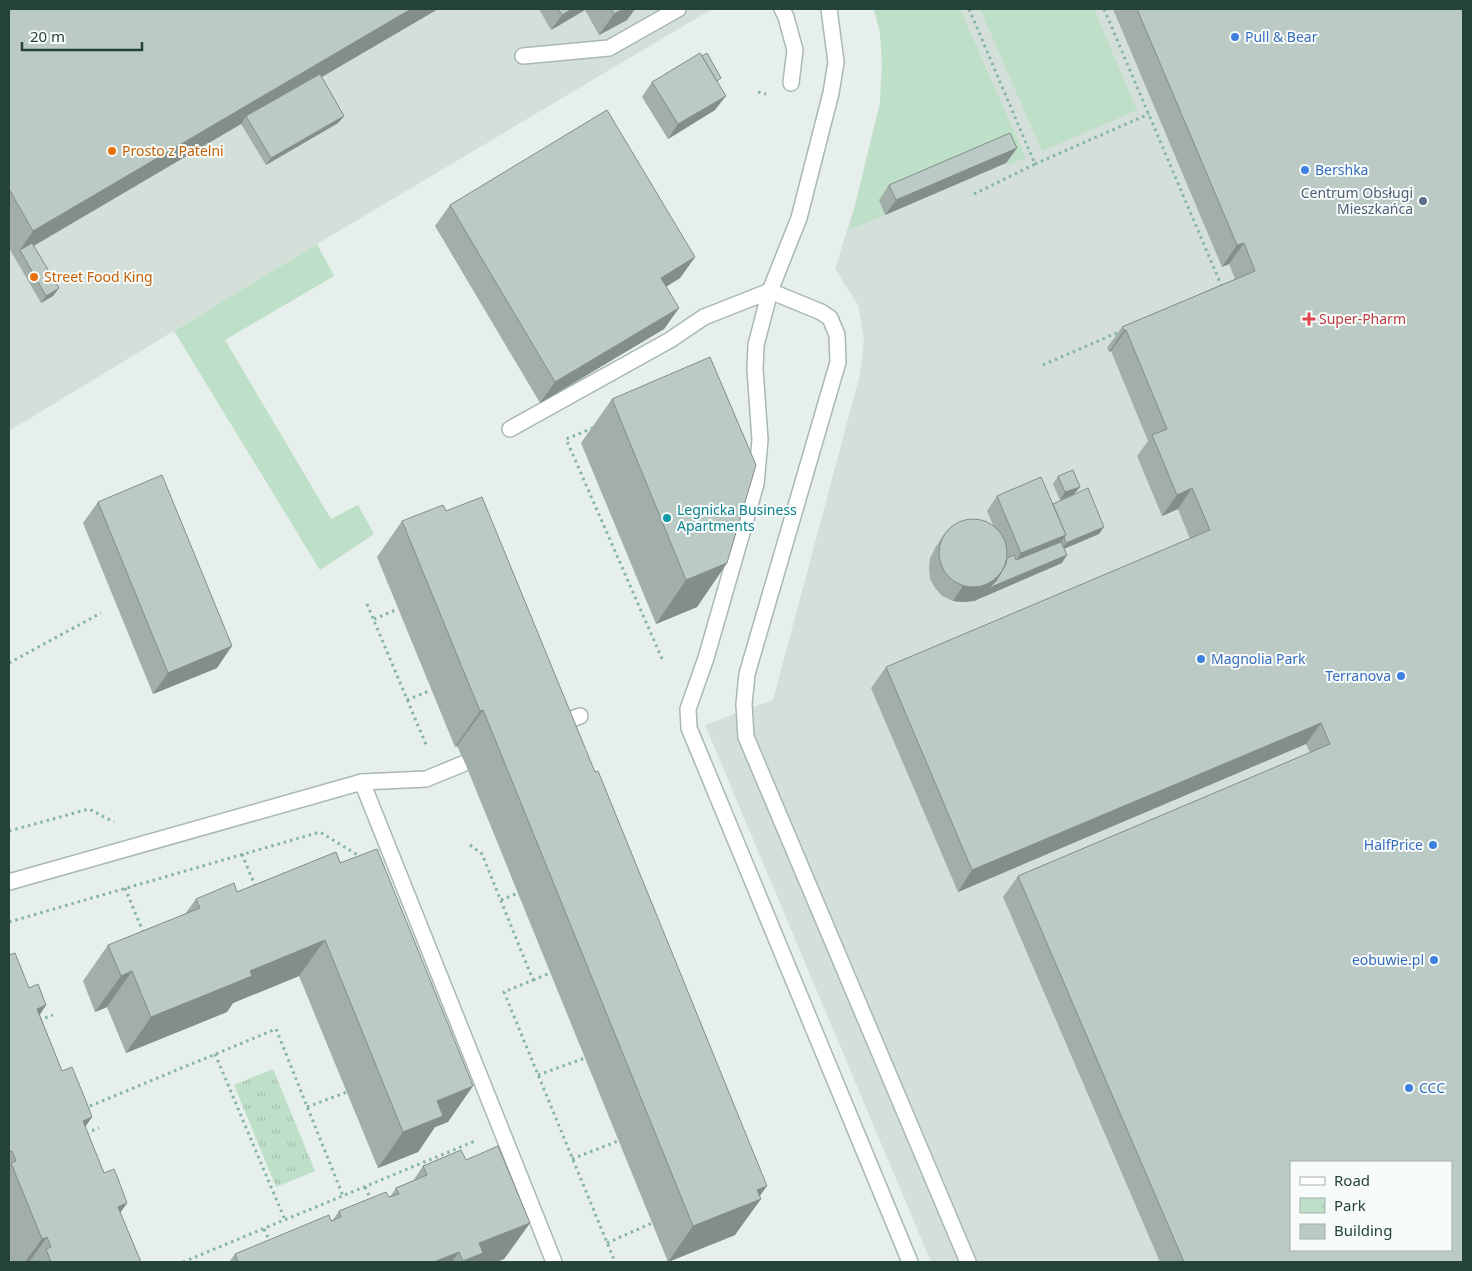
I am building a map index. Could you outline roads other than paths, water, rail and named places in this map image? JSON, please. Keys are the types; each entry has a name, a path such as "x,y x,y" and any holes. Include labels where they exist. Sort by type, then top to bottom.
{"street":[{"path":"523,56 609,48 678,9"},
{"path":"782,9 795,50 791,83"},
{"path":"829,9 836,62 831,94 799,218 770,291 756,345 755,369 760,440 756,484 706,658 688,708 689,728 910,1262"},
{"path":"510,429 670,340 704,317 770,291 830,318 837,335 838,362 747,674 744,704 746,737 968,1262"},
{"path":"538,732 580,716"},
{"path":"9,882 362,782 426,779 465,763"},
{"path":"362,782 554,1262"}],"place":[{"name":"Pull & Bear","path":"1235,37"},
{"name":"Prosto z Patelni","path":"112,151"},
{"name":"Bershka","path":"1305,170"},
{"name":"Centrum Obsługi Mieszkańca","path":"1423,201"},
{"name":"Street Food King","path":"34,277"},
{"name":"Super-Pharm","path":"1309,319"},
{"name":"Legnicka Business Apartments","path":"667,518"},
{"name":"Magnolia Park","path":"1201,659"},
{"name":"Terranova","path":"1401,676"},
{"name":"HalfPrice","path":"1433,845"},
{"name":"eobuwie.pl","path":"1434,960"},
{"name":"CCC","path":"1409,1088"}]}
